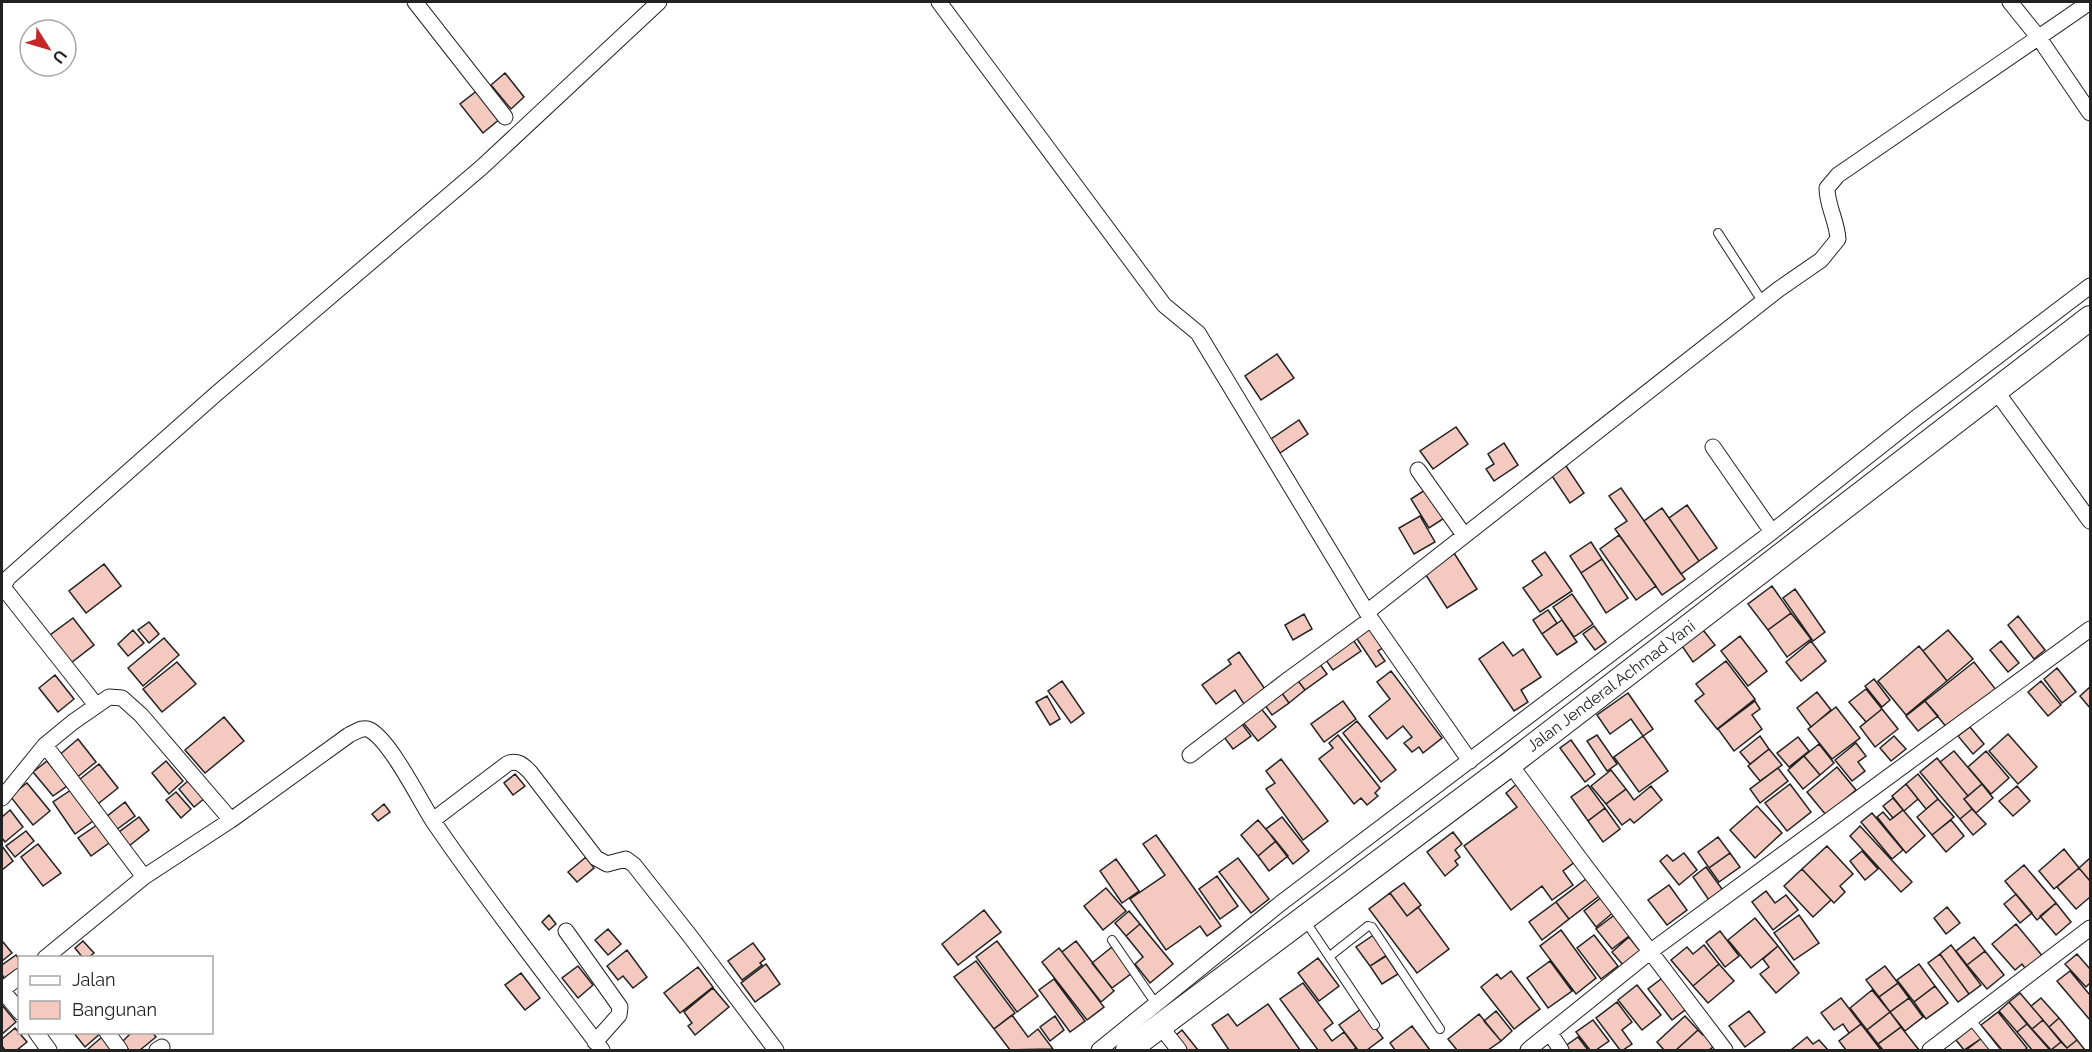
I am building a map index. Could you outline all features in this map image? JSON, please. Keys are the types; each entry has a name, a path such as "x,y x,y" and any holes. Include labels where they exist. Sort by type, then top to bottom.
{"main road":[{"name":"Jalan Jenderal Achmad Yani","path":"1128,1050 1158,1015 1304,918 1510,764 2091,318"}],"street":[{"path":"415,2 506,117"},
{"path":"96,705 6,591 3,585 8,578 216,394 482,167 659,2"},
{"path":"939,2 1164,305 1198,333 1369,615 1470,761"},
{"path":"2010,2 2039,38 2091,112"},
{"path":"1190,755 1289,679 1464,535 1762,301 1821,260 1838,239 1838,227 1827,194 1829,183 1838,175 2091,2"},
{"path":"1099,1050 1158,1015 1281,903 1772,532 1916,418 2091,286"},
{"path":"1996,391 2091,521"},
{"path":"1713,447 1772,532"},
{"path":"1418,470 1464,535"},
{"path":"1528,1050 1651,951 2091,629"},
{"path":"2,798 45,746 96,705 109,697 122,698 141,715 231,820"},
{"path":"49,956 144,877 231,820 349,735 362,729 369,730 378,737 392,754 432,820 598,1046 620,1015 620,1007 566,931"},
{"path":"45,746 144,877"},
{"path":"432,820 507,764 512,761 519,763 530,772 596,858 606,864 626,859 634,865 776,1050"},
{"path":"1510,764 1725,1050"},
{"path":"1930,1050 2091,928"},
{"path":"18,978 2,990 18,1010"},
{"path":"1158,1015 1179,1050"},
{"path":"1550,1033 1561,1050"},
{"path":"37,1034 49,1050"},
{"path":"108,1034 120,1050"}],"lane":[{"path":"1718,233 1762,301"},
{"path":"1304,918 1375,1025"},
{"path":"1330,956 1368,926 1372,927 1440,1029"},
{"path":"1112,940 1158,1015"},
{"path":"1971,1020 1995,1050"}],"building":[{"path":"505,73 524,97 511,109 491,85"},
{"path":"478,90 501,118 483,133 460,104"},
{"path":"1277,354 1294,378 1261,400 1245,376"},
{"path":"1299,420 1308,434 1280,453 1271,439"},
{"path":"1456,427 1468,444 1433,469 1420,451"},
{"path":"1504,443 1518,465 1494,481 1486,469 1494,464 1488,454"},
{"path":"1564,463 1584,493 1570,503 1550,473"},
{"path":"1428,488 1446,517 1429,528 1411,499"},
{"path":"1621,488 1685,579 1662,595 1615,529 1627,521 1609,496"},
{"path":"1687,505 1717,548 1699,561 1669,518"},
{"path":"1662,508 1699,561 1681,574 1644,521"},
{"path":"1420,516 1435,542 1414,554 1399,528"},
{"path":"1619,535 1656,586 1636,600 1600,549"},
{"path":"1591,542 1602,559 1581,573 1570,556"},
{"path":"1545,552 1572,591 1540,612 1523,588 1542,575 1532,561"},
{"path":"1454,553 1477,589 1447,608 1424,572"},
{"path":"1602,559 1628,598 1606,613 1581,573"},
{"path":"104,564 121,586 86,613 69,591"},
{"path":"1772,586 1791,613 1768,630 1748,604"},
{"path":"1795,589 1825,632 1813,641 1783,598"},
{"path":"1572,594 1593,624 1574,637 1553,607"},
{"path":"1548,610 1557,623 1542,634 1533,620"},
{"path":"1791,613 1811,639 1787,657 1768,630"},
{"path":"1304,614 1312,629 1293,640 1285,625"},
{"path":"2018,616 2045,650 2034,659 2008,625"},
{"path":"73,618 94,645 67,666 46,638"},
{"path":"1562,620 1577,642 1557,655 1542,634"},
{"path":"149,622 159,634 149,643 138,630"},
{"path":"1367,623 1384,647 1378,651 1385,661 1376,667 1353,633"},
{"path":"1594,626 1606,642 1595,650 1583,634"},
{"path":"133,630 144,643 128,656 118,644"},
{"path":"1703,630 1715,645 1693,662 1682,646"},
{"path":"1948,630 1973,659 1947,681 1923,651"},
{"path":"1740,636 1767,671 1748,686 1721,651"},
{"path":"1351,637 1361,651 1333,670 1323,656"},
{"path":"164,638 179,655 143,686 128,668"},
{"path":"1811,641 1826,661 1801,681 1786,662"},
{"path":"2001,641 2019,663 2008,672 1990,650"},
{"path":"1503,642 1513,656 1523,649 1541,677 1521,690 1528,702 1514,711 1479,659"},
{"path":"1919,646 1947,681 1906,715 1878,681"},
{"path":"1239,652 1265,689 1244,704 1235,690 1216,704 1202,685 1231,664 1228,660"},
{"path":"1317,660 1327,674 1305,690 1295,677"},
{"path":"1726,661 1755,699 1717,729 1695,701 1704,694 1696,684"},
{"path":"177,662 196,684 162,712 143,689"},
{"path":"1974,662 1997,691 1948,729 1925,701"},
{"path":"2057,668 2076,692 2062,703 2044,679"},
{"path":"1391,671 1442,738 1423,753 1419,747 1412,752 1404,743 1412,737 1403,726 1387,739 1369,716 1390,699 1377,682"},
{"path":"55,675 74,699 58,712 39,688"},
{"path":"1295,677 1305,690 1289,703 1279,689"},
{"path":"1874,679 1890,700 1882,707 1865,686"},
{"path":"1062,681 1084,713 1071,723 1048,691"},
{"path":"2041,681 2061,705 2048,716 2028,692"},
{"path":"2090,687 2090,708 2080,696"},
{"path":"1279,689 1289,703 1272,715 1262,701"},
{"path":"1866,689 1882,709 1866,722 1849,702"},
{"path":"1817,692 1831,710 1811,727 1797,708"},
{"path":"1628,693 1653,729 1643,736 1631,719 1610,734 1597,715"},
{"path":"1047,696 1060,719 1050,725 1036,702"},
{"path":"1343,701 1356,719 1324,742 1311,724"},
{"path":"1755,701 1760,709 1752,715 1762,729 1734,751 1718,729"},
{"path":"1925,701 1938,716 1918,731 1906,716"},
{"path":"1259,706 1276,727 1258,741 1241,720"},
{"path":"1836,707 1860,738 1832,759 1808,729"},
{"path":"1882,709 1898,729 1875,747 1860,727"},
{"path":"224,717 244,741 205,773 185,750"},
{"path":"1239,720 1251,736 1233,749 1221,733"},
{"path":"1357,721 1396,770 1381,782 1343,733"},
{"path":"1970,727 1984,744 1973,754 1958,736"},
{"path":"2008,734 2037,767 2018,784 1989,751"},
{"path":"1338,735 1380,788 1375,793 1378,796 1367,805 1361,798 1354,804 1319,759 1333,748 1329,743"},
{"path":"1597,735 1617,764 1607,771 1587,741"},
{"path":"1643,736 1668,771 1639,792 1614,757"},
{"path":"1760,736 1769,749 1750,764 1740,752"},
{"path":"1894,736 1906,749 1891,761 1880,748"},
{"path":"1798,737 1809,751 1789,767 1777,753"},
{"path":"78,739 96,762 75,779 57,757"},
{"path":"1571,740 1595,774 1585,782 1560,748"},
{"path":"1856,743 1866,756 1858,762 1865,771 1852,781 1835,760"},
{"path":"1819,744 1834,763 1820,775 1804,756"},
{"path":"1769,749 1782,765 1760,781 1748,766"},
{"path":"1954,751 1982,784 1968,796 1940,762"},
{"path":"1986,751 2009,778 1991,794 1968,767"},
{"path":"1804,756 1820,775 1803,789 1788,770"},
{"path":"1937,758 1968,796 1964,799 1972,809 1960,819 1920,772"},
{"path":"1281,759 1328,821 1303,840 1266,789 1275,783 1266,771"},
{"path":"47,761 67,786 53,796 33,772"},
{"path":"166,761 183,781 169,794 152,773"},
{"path":"99,764 118,788 94,807 75,783"},
{"path":"1837,767 1856,790 1826,815 1807,792"},
{"path":"1778,768 1788,781 1760,803 1750,789"},
{"path":"1611,770 1626,789 1606,804 1591,786"},
{"path":"515,774 525,786 513,795 504,783"},
{"path":"1918,774 1938,799 1926,809 1906,784"},
{"path":"189,780 205,798 194,807 179,789"},
{"path":"27,783 50,811 33,825 10,796"},
{"path":"1518,783 1576,861 1563,871 1573,885 1552,900 1542,886 1511,910 1464,846 1517,807 1506,793"},
{"path":"1790,784 1811,812 1787,831 1765,803"},
{"path":"1906,784 1918,799 1904,811 1892,796"},
{"path":"1982,784 1993,798 1976,813 1964,799"},
{"path":"1588,785 1605,808 1588,821 1571,797"},
{"path":"1651,786 1662,800 1634,823 1630,819 1622,825 1606,804 1626,789 1634,800"},
{"path":"2017,786 2030,801 2013,816 1999,801"},
{"path":"71,790 93,821 75,834 53,802"},
{"path":"176,792 191,809 181,818 166,800"},
{"path":"1893,798 1903,810 1893,818 1883,806"},
{"path":"1938,799 1954,817 1932,835 1917,817"},
{"path":"125,802 135,816 116,830 106,817"},
{"path":"384,804 390,812 378,821 372,814"},
{"path":"1757,806 1782,833 1755,858 1730,830"},
{"path":"1605,808 1620,829 1603,842 1588,821"},
{"path":"1972,809 1986,824 1973,835 1960,819"},
{"path":"10,810 23,827 5,842 2,838 2,817"},
{"path":"1903,810 1925,836 1906,853 1877,817 1883,812 1890,820"},
{"path":"1872,813 1903,850 1892,859 1861,822"},
{"path":"139,817 149,830 129,846 119,832"},
{"path":"1282,817 1309,851 1293,864 1266,829"},
{"path":"1258,820 1276,841 1258,856 1241,835"},
{"path":"1951,820 1964,836 1946,852 1932,835"},
{"path":"97,825 109,843 91,856 78,838"},
{"path":"1860,826 1912,882 1901,892 1850,836"},
{"path":"26,831 34,841 15,857 6,846"},
{"path":"1453,832 1462,844 1455,850 1460,857 1455,861 1458,865 1445,876 1427,852"},
{"path":"1156,835 1221,926 1207,936 1200,926 1166,950 1130,899 1165,875 1143,844"},
{"path":"1718,837 1730,853 1709,868 1698,852"},
{"path":"1276,841 1288,856 1269,871 1258,856"},
{"path":"38,844 61,873 43,886 21,857"},
{"path":"2,846 13,861 2,870"},
{"path":"1827,846 1853,874 1840,886 1845,892 1834,903 1802,869"},
{"path":"2064,849 2079,868 2054,889 2039,871"},
{"path":"1862,851 1878,869 1865,880 1850,861"},
{"path":"1684,853 1697,870 1679,885 1660,861 1667,855 1673,861"},
{"path":"1730,853 1740,867 1719,882 1709,868"},
{"path":"586,857 594,868 577,882 568,872"},
{"path":"1238,858 1269,899 1251,913 1219,872"},
{"path":"2090,858 2090,881 2079,868"},
{"path":"1116,859 1139,891 1122,903 1100,871"},
{"path":"2024,865 2056,903 2037,920 2005,881"},
{"path":"1706,867 1725,893 1711,903 1693,877"},
{"path":"2079,868 2090,881 2090,897 2076,909 2057,887"},
{"path":"1802,869 1831,900 1813,917 1784,886"},
{"path":"1217,876 1238,906 1220,919 1199,889"},
{"path":"1590,876 1603,893 1569,919 1556,902"},
{"path":"1404,883 1421,905 1407,916 1390,893"},
{"path":"1669,885 1687,910 1667,925 1648,900"},
{"path":"1106,888 1126,911 1103,930 1084,906"},
{"path":"1766,891 1775,903 1786,895 1798,910 1773,930 1752,902"},
{"path":"1390,893 1407,916 1418,907 1449,949 1417,973 1369,909"},
{"path":"2016,894 2032,913 2020,923 2004,904"},
{"path":"1603,896 1615,911 1596,927 1584,911"},
{"path":"1556,902 1569,919 1542,940 1529,922"},
{"path":"2056,903 2071,922 2056,935 2040,916"},
{"path":"1947,907 1960,923 1946,934 1934,918"},
{"path":"984,910 1001,932 958,965 942,944"},
{"path":"1129,911 1140,924 1126,936 1115,923"},
{"path":"1617,913 1633,933 1612,949 1596,929"},
{"path":"549,915 556,924 549,930 542,922"},
{"path":"1799,915 1819,943 1794,960 1774,933"},
{"path":"1755,918 1778,946 1751,968 1728,940"},
{"path":"1140,924 1173,964 1150,983 1135,964 1143,957 1126,936"},
{"path":"2016,924 2044,958 2028,972 2022,964 2015,970 1992,944"},
{"path":"608,929 621,944 608,955 595,940"},
{"path":"1561,930 1596,978 1576,994 1540,946"},
{"path":"1720,931 1739,956 1725,967 1706,942"},
{"path":"1375,934 1388,954 1370,966 1356,947"},
{"path":"1594,935 1618,966 1601,979 1577,948"},
{"path":"1629,937 1640,951 1623,965 1612,952"},
{"path":"1974,937 1985,951 1967,965 1956,951"},
{"path":"83,941 94,953 90,956 81,956 75,948"},
{"path":"997,941 1038,996 1017,1012 976,957"},
{"path":"1076,941 1114,991 1101,1002 1062,952"},
{"path":"3,942 12,953 2,961 2,944"},
{"path":"753,943 765,959 760,963 762,965 742,980 728,961"},
{"path":"1704,945 1719,964 1693,986 1671,960 1687,947 1693,954"},
{"path":"1951,945 1981,985 1969,994 1940,954"},
{"path":"1778,946 1799,973 1776,993 1760,974 1769,967 1763,959"},
{"path":"1112,947 1132,973 1112,988 1092,963"},
{"path":"1059,948 1104,1007 1087,1020 1042,962"},
{"path":"627,950 647,977 633,988 623,976 618,980 607,966"},
{"path":"1985,951 2004,975 1987,989 1967,965"},
{"path":"1940,954 1969,994 1958,1002 1928,963"},
{"path":"2077,954 2090,969 2090,983 2086,987 2065,964"},
{"path":"16,955 18,958 18,968 4,978 2,965"},
{"path":"1386,956 1398,974 1382,984 1370,966"},
{"path":"1318,958 1339,986 1319,1001 1298,973"},
{"path":"976,961 1015,1013 994,1029 954,977"},
{"path":"1550,961 1572,991 1548,1008 1527,978"},
{"path":"766,964 780,984 755,1002 741,983"},
{"path":"1719,964 1734,981 1708,1003 1693,986"},
{"path":"1919,964 1935,986 1914,1002 1897,980"},
{"path":"578,966 593,985 578,998 562,978"},
{"path":"1885,966 1898,983 1879,997 1866,980"},
{"path":"698,967 713,987 680,1013 664,993"},
{"path":"1511,971 1540,1009 1514,1029 1481,987 1497,974 1501,979"},
{"path":"2070,971 2090,995 2090,1020 2057,981"},
{"path":"521,973 540,998 525,1010 505,985"},
{"path":"1665,976 1689,1007 1672,1020 1648,989"},
{"path":"1054,979 1085,1021 1070,1032 1039,990"},
{"path":"1303,983 1333,1023 1324,1030 1332,1041 1344,1032 1356,1048 1353,1050 1318,1050 1280,999"},
{"path":"1898,983 1909,998 1890,1012 1879,997"},
{"path":"1637,985 1661,1015 1642,1030 1618,1000"},
{"path":"1935,986 1948,1003 1926,1019 1914,1002"},
{"path":"713,988 729,1007 695,1035 688,1026 692,1023 684,1012"},
{"path":"1872,990 1890,1012 1867,1030 1850,1008"},
{"path":"2020,993 2043,1020 2032,1029 2009,1002"},
{"path":"1841,998 1861,1024 1849,1033 1843,1024 1834,1030 1821,1013"},
{"path":"1909,998 1923,1017 1905,1031 1890,1012"},
{"path":"2041,998 2059,1018 2049,1027 2031,1006"},
{"path":"1617,1002 1632,1022 1622,1030 1632,1044 1623,1050 1620,1050 1596,1018"},
{"path":"2009,1002 2027,1024 2017,1032 1999,1011"},
{"path":"1268,1004 1300,1050 1229,1050 1212,1025 1228,1014 1237,1026"},
{"path":"2,1005 16,1022 2,1034"},
{"path":"1361,1009 1383,1038 1367,1050 1358,1050 1339,1025"},
{"path":"1496,1011 1512,1031 1501,1041 1484,1021"},
{"path":"1749,1011 1765,1032 1745,1047 1729,1026"},
{"path":"1890,1012 1901,1027 1878,1044 1867,1030"},
{"path":"1998,1012 2027,1048 2025,1050 2002,1050 1981,1025"},
{"path":"1479,1014 1501,1041 1488,1050 1457,1050 1448,1039"},
{"path":"1012,1015 1028,1037 1038,1029 1053,1049 1010,1050 994,1029"},
{"path":"1055,1016 1064,1030 1050,1041 1040,1027"},
{"path":"1685,1016 1698,1030 1676,1050 1664,1050 1657,1042"},
{"path":"2059,1018 2077,1040 2067,1048 2049,1027"},
{"path":"1593,1020 1609,1041 1596,1050 1590,1050 1576,1032"},
{"path":"2043,1020 2061,1042 2051,1050 2032,1029"},
{"path":"1861,1024 1881,1050 1846,1050 1839,1041"},
{"path":"2027,1024 2048,1050 2032,1050 2017,1032"},
{"path":"1412,1026 1430,1050 1395,1050 1390,1043"},
{"path":"1973,1026 1982,1038 1964,1050 1956,1040"},
{"path":"1901,1027 1919,1050 1883,1050 1878,1044"},
{"path":"15,1028 27,1042 17,1050 5,1050 2,1046 2,1039"},
{"path":"1182,1030 1198,1050 1180,1050 1171,1039"},
{"path":"1698,1030 1703,1035 1706,1033 1714,1041 1711,1044 1713,1047 1709,1050 1676,1050"},
{"path":"75,1034 100,1034 85,1047"},
{"path":"130,1034 154,1034 156,1037 140,1050 129,1050 122,1042"},
{"path":"102,1037 111,1050 88,1049"},
{"path":"1578,1037 1588,1050 1566,1050 1564,1047"},
{"path":"1807,1037 1813,1044 1819,1040 1828,1050 1791,1050"},
{"path":"1982,1038 1993,1050 1966,1050"},
{"path":"2077,1040 2085,1050 2051,1050 2061,1042 2067,1048"}]}
